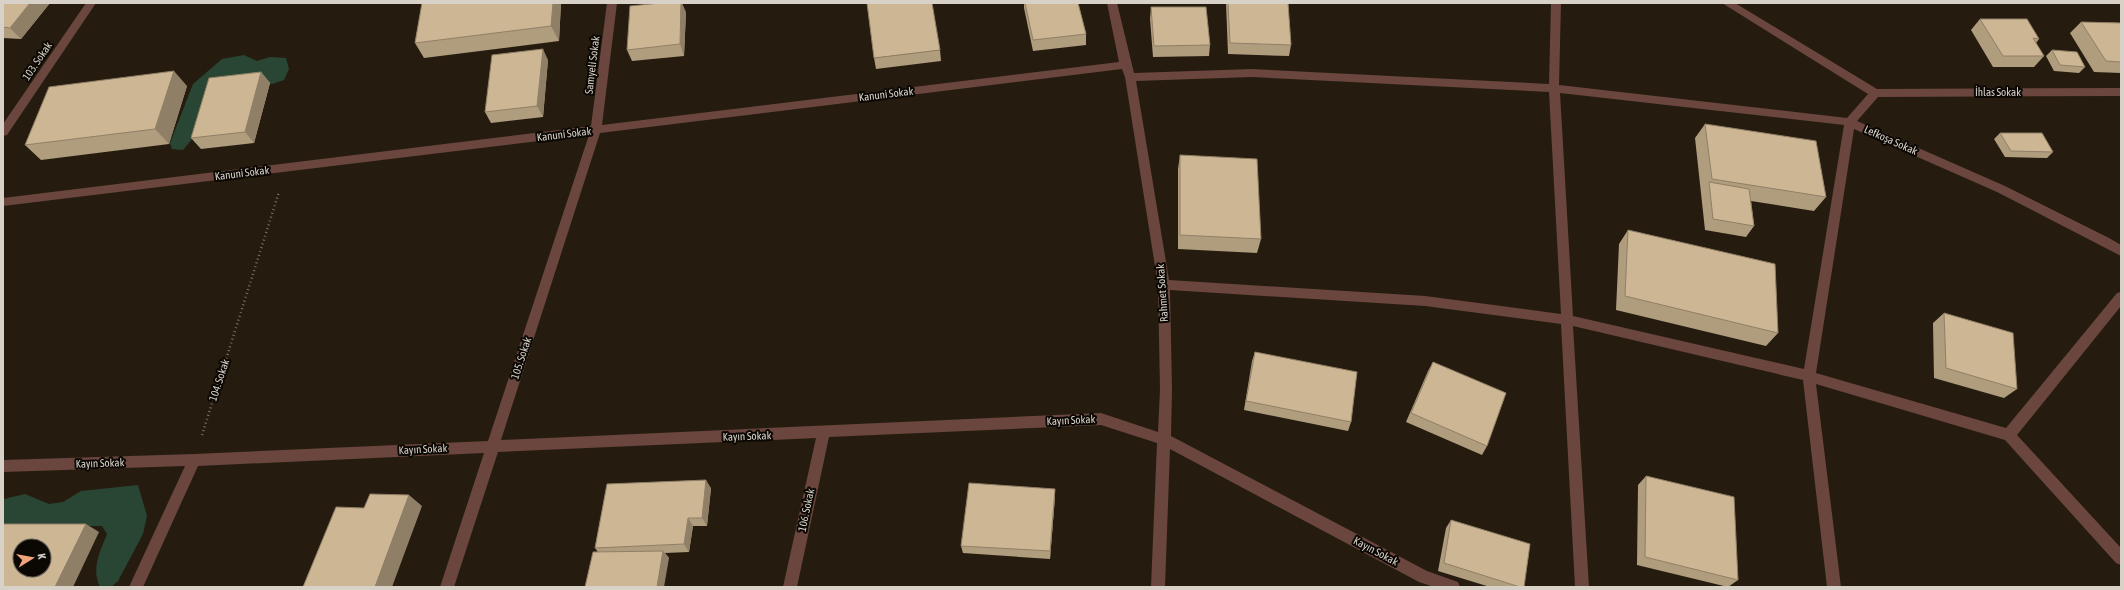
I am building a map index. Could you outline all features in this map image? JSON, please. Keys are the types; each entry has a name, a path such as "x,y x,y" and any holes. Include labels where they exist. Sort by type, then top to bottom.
{"street":[{"name":"103. Sokak","path":"3,132 91,3"},
{"name":"Samyeli Sokak","path":"596,130 612,3"},
{"name":"Rahmet Sokak","path":"1112,3 1125,65 1130,77 1164,285 1165,440 1158,587"},
{"path":"1556,3 1554,88 1582,587"},
{"path":"1727,3 1875,93"},
{"name":"Kanuni Sokak","path":"3,202 1125,65"},
{"path":"1130,77 1252,73 1554,88 1850,122 1809,376 1834,587"},
{"name":"İhlas Sokak","path":"1875,93 2121,92"},
{"name":"Lefkoşa Sokak","path":"1875,93 1850,122 2000,189 2105,241 2121,251"},
{"name":"105. Sokak","path":"447,587 596,130"},
{"path":"1164,285 1425,301 1568,320 1809,376 2009,436 2121,558"},
{"path":"2009,436 2121,297"},
{"name":"Kayın Sokak","path":"3,466 194,460 492,446 823,433 1101,419 1165,440 1424,577 1453,587"},
{"name":"106. Sokak","path":"790,587 823,433"},
{"path":"136,587 194,460"}],"path":[{"name":"104. Sokak","path":"194,460 287,168"}],"green space":[{"path":"244,55 257,61 270,57 286,58 289,69 284,80 272,84 261,81 192,139 183,150 172,149 170,143 193,84 222,59"},
{"path":"138,485 147,516 143,534 118,581 111,587 100,587 96,574 96,567 107,534 102,526 3,526 4,499 25,494 49,504 63,502 81,491"}],"building":[{"path":"3,3 30,3 10,28 3,27"},
{"path":"422,3 553,3 551,26 415,43"},
{"path":"681,3 680,44 627,50 630,6"},
{"path":"867,3 932,3 940,50 874,58"},
{"path":"1025,3 1078,3 1086,34 1033,40"},
{"path":"1228,3 1288,3 1291,45 1230,43"},
{"path":"1151,7 1206,7 1210,45 1154,46"},
{"path":"1980,19 2027,19 2039,39 2033,38 2044,56 2003,56"},
{"path":"2081,22 2121,23 2121,62 2106,61"},
{"path":"543,49 537,106 485,112 492,55"},
{"path":"2052,50 2077,52 2085,67 2060,65"},
{"path":"174,71 155,129 25,145 49,87"},
{"path":"261,72 245,132 191,138 209,78"},
{"path":"1705,124 1816,141 1826,197 1712,179"},
{"path":"2000,133 2042,133 2053,152 2011,151"},
{"path":"1180,155 1257,159 1261,239 1180,235"},
{"path":"1709,182 1749,189 1754,226 1713,219"},
{"path":"1628,230 1775,264 1778,333 1625,296"},
{"path":"1944,313 2013,333 2017,389 1946,368"},
{"path":"1255,352 1357,372 1351,422 1246,401"},
{"path":"1433,362 1506,393 1487,446 1411,413"},
{"path":"1646,476 1734,497 1738,580 1645,557"},
{"path":"706,480 702,518 688,518 684,544 595,548 607,484"},
{"path":"969,483 1055,489 1050,551 961,546"},
{"path":"370,494 409,495 375,587 303,587 336,507 364,508"},
{"path":"1451,520 1530,544 1524,587 1444,563"},
{"path":"3,524 86,524 55,587 3,587"},
{"path":"663,551 657,587 585,587 593,552"}]}
